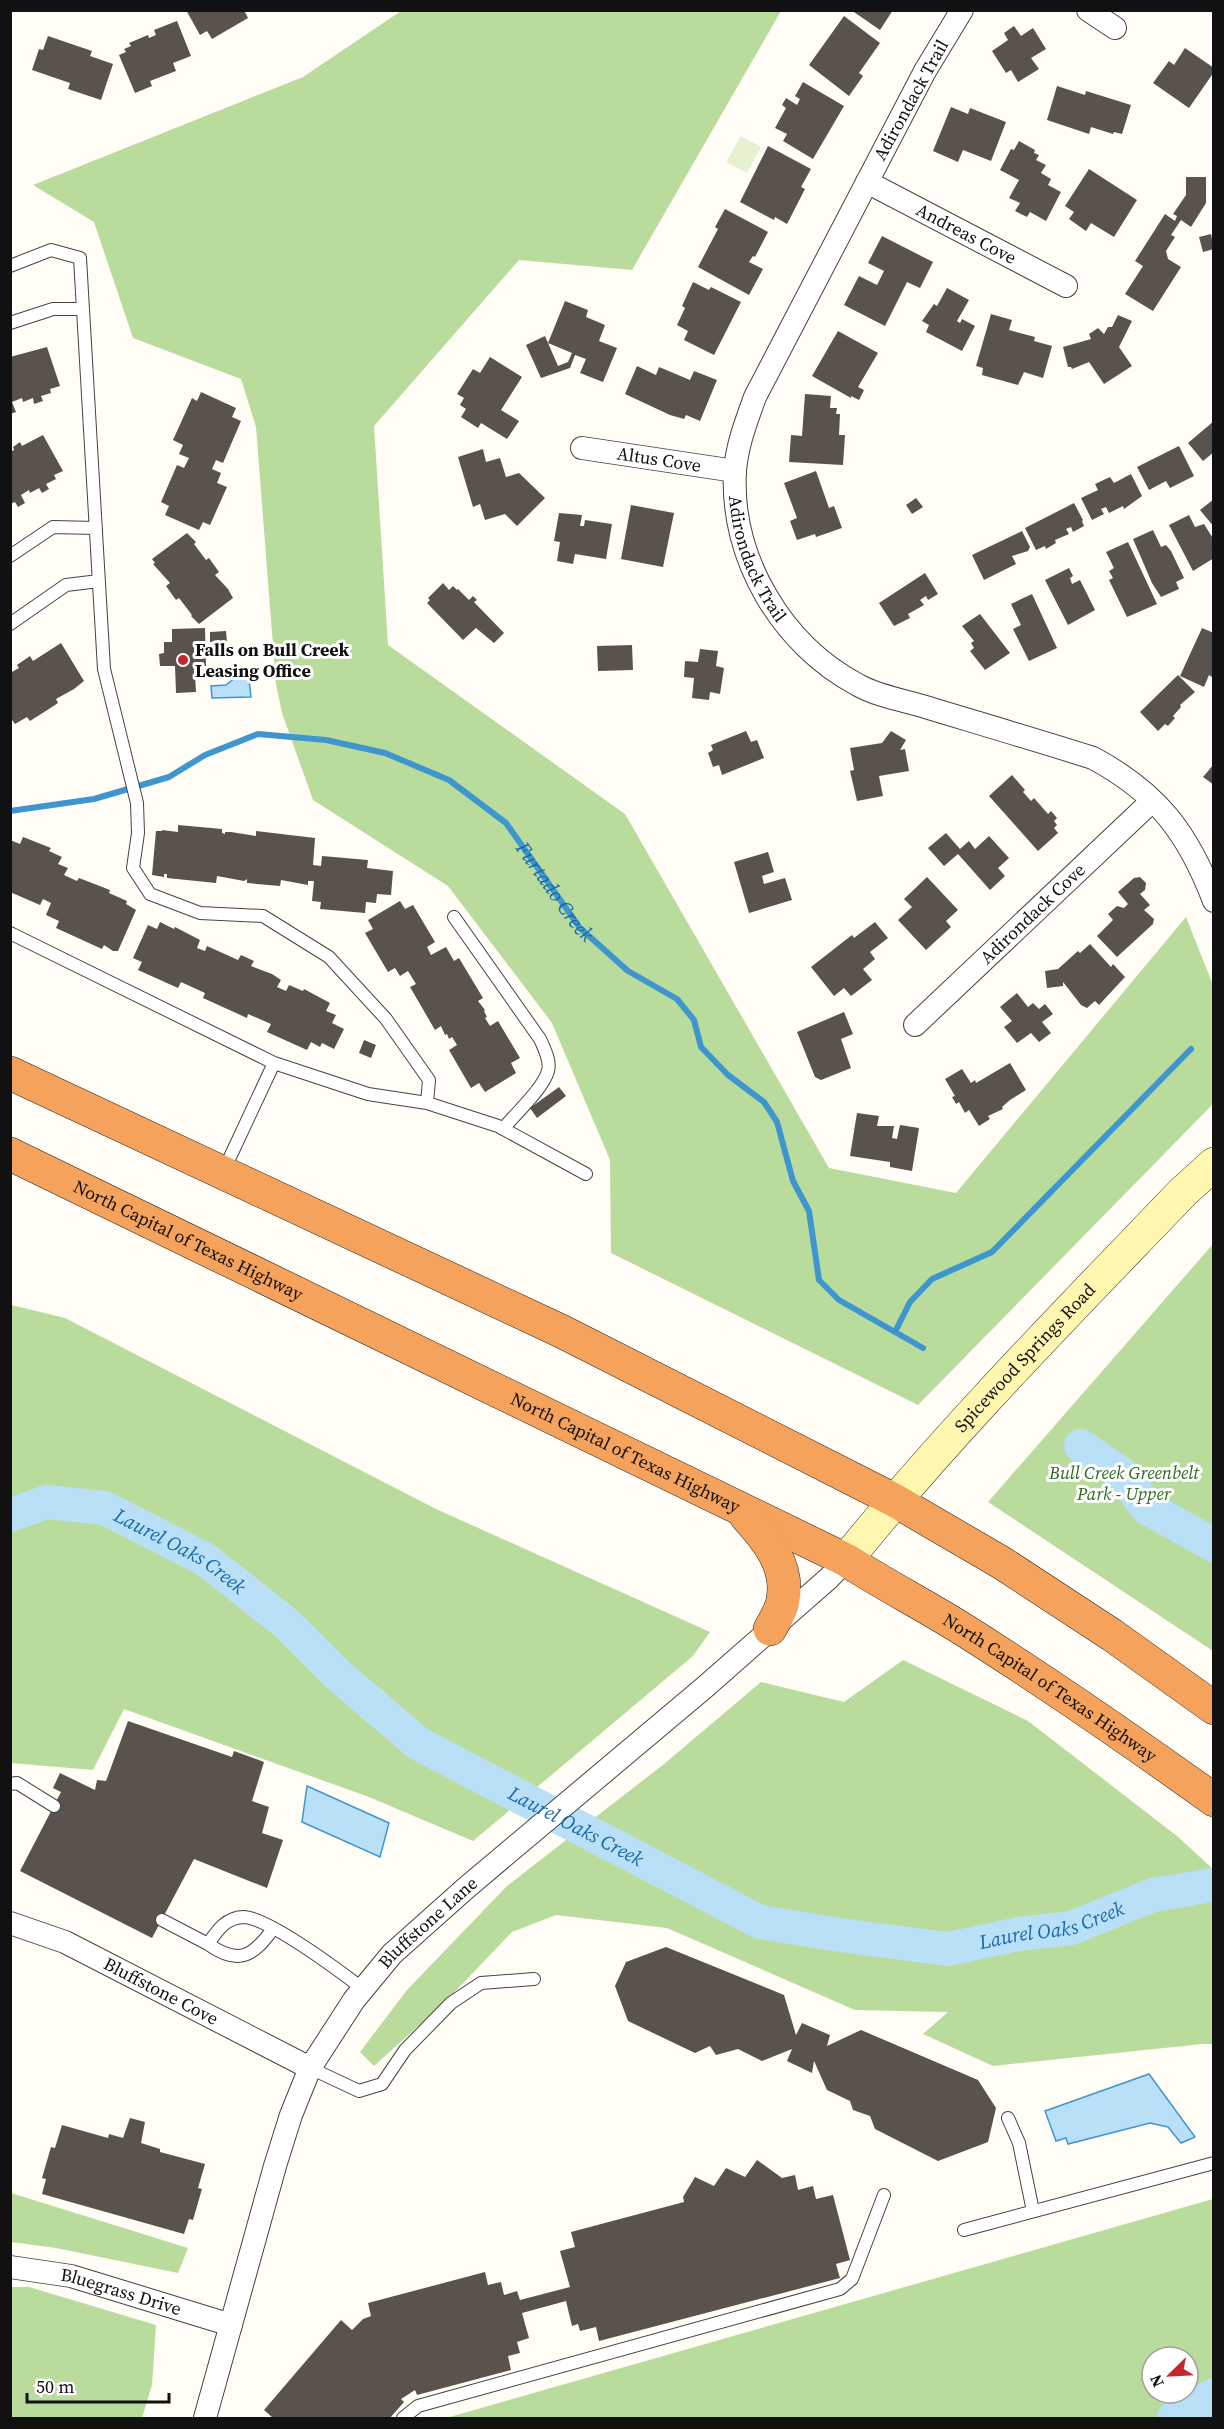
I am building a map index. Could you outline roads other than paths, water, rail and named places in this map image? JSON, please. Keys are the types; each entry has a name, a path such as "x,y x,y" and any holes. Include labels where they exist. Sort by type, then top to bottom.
{"highway":[{"path":"10,1073 563,1332 894,1500 1002,1563 1112,1635 1214,1708"},
{"name":"North Capital of Texas Highway","path":"10,1154 846,1560 1040,1678 1214,1800"},
{"path":"739,1508 762,1534 779,1561 784,1582 783,1601 770,1629"}],"main road":[{"name":"Spicewood Springs Road","path":"846,1560 894,1500 1085,1294 1183,1192 1214,1164"}],"street":[{"name":"Adirondack Trail","path":"962,10 925,71 756,397 742,430 735,471 736,508 740,526 752,568 764,594 783,621 807,648 859,686 1093,758 1120,773 1171,818 1188,843 1214,901"},
{"path":"1088,10 1116,28"},
{"name":"Andreas Cove","path":"867,182 1066,286"},
{"name":"Altus Cove","path":"582,448 735,471"},
{"name":"Adirondack Cove","path":"915,1025 1152,801"},
{"name":"Bluffstone Lane","path":"205,2418 275,2166 310,2068 363,1989 392,1954 466,1888 705,1687 829,1578 846,1560"},
{"name":"Bluffstone Cove","path":"10,1923 65,1942 310,2068"},
{"name":"Bluegrass Drive","path":"10,2267 71,2276 231,2325"}],"lane":[{"path":"10,266 51,250 80,258 104,669 137,803 138,833 133,868 150,894 200,913 263,916 329,957 386,1019 429,1080 427,1103"},
{"path":"10,323 53,309 83,309"},
{"path":"10,556 53,527 96,528"},
{"path":"10,624 66,585 99,581"},
{"path":"454,917 540,1039 547,1057 549,1070 542,1084 503,1129"},
{"path":"10,933 274,1063 368,1094 427,1103 503,1129 586,1173"},
{"path":"222,1174 274,1063"},
{"path":"10,1784 17,1784 54,1806"},
{"path":"208,1944 218,1928 232,1920 243,1917 259,1920 335,1967 363,1989"},
{"path":"162,1920 231,1957 251,1953 261,1945 273,1929"},
{"path":"310,2068 359,2091 382,2084 405,2050 452,2004 481,1983 534,1979"},
{"path":"1008,2118 1019,2143 1034,2211"},
{"path":"964,2230 1214,2163"},
{"path":"403,2418 418,2406 840,2289 852,2279 884,2195"}],"water":[{"path":"243,668 248,671 251,697 212,698 211,686 226,685 236,677 236,670"},
{"path":"307,1786 389,1823 380,1857 302,1822"},
{"path":"1149,2074 1195,2137 1181,2143 1168,2127 1150,2123 1068,2144 1066,2138 1056,2141 1045,2111"}],"waterway":[{"name":"Furtado Creek","path":"10,811 94,799 169,777 205,755 258,734 326,740 385,753 449,780 506,823 580,928 628,971 677,999 694,1020 701,1047 728,1075 764,1102 777,1122 793,1181 809,1211 819,1280 839,1300 923,1348"},
{"path":"895,1332 910,1302 932,1279 992,1252 1191,1049"},
{"name":"Furtado Creek","path":"1081,1446 1123,1475 1147,1508 1214,1545"},
{"name":"Laurel Oaks Creek","path":"10,1515 47,1502 105,1508 206,1560 287,1624 338,1675 419,1744 760,1922 948,1949 1018,1934 1071,1928 1153,1895 1212,1885"},
{"path":"1174,2418 1214,2395"}],"place":[{"name":"Falls on Bull Creek Leasing Office","path":"183,660"}],"park label":[{"name":"Bull Creek Greenbelt Park - Upper","path":"1124,1483"}]}
